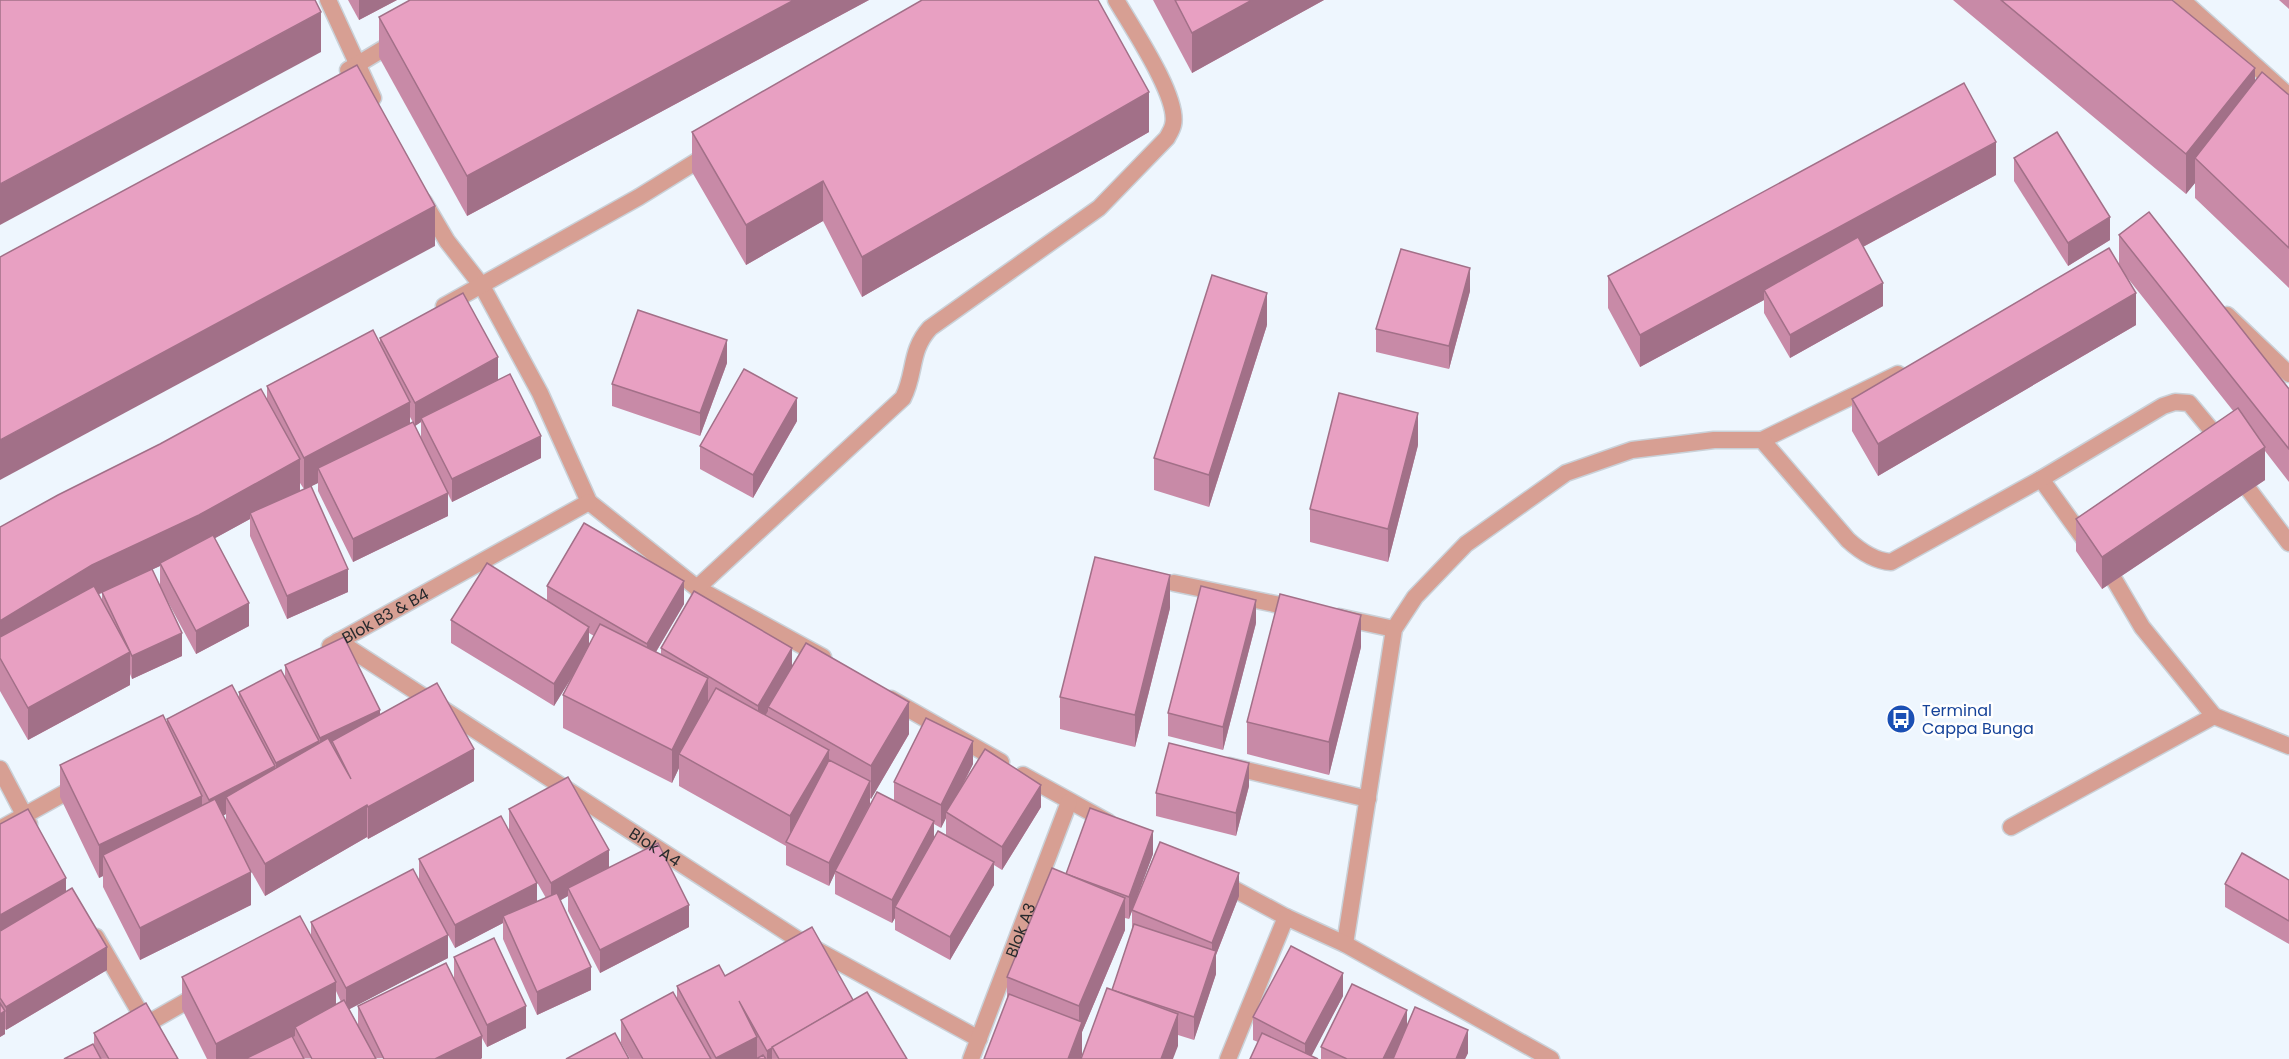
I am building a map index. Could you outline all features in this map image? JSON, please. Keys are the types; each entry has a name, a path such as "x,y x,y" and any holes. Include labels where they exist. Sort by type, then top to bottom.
{"street":[{"path":"328,0 381,116"},
{"path":"697,588 903,398 917,346 930,328 1099,208 1167,138 1173,124 1172,106 1162,80 1116,0"},
{"path":"2182,0 2289,96"},
{"path":"338,77 408,34"},
{"path":"432,313 639,197 728,142"},
{"path":"415,187 447,241 482,286 540,393 589,502 697,588 834,664"},
{"path":"2216,305 2289,374"},
{"path":"1345,944 1394,629 1415,597 1466,544 1566,473 1632,450 1714,440 1762,440 1907,369"},
{"path":"1762,440 1848,540 1860,551 1886,562 1899,559 1987,507 2041,479 2163,406 2175,402 2186,402 2192,405 2227,449"},
{"path":"2041,479 2087,543"},
{"path":"2250,490 2289,543"},
{"name":"Blok B3 & B4","path":"317,653 589,502"},
{"path":"2115,581 2142,627 2214,716 2289,746"},
{"path":"1174,583 1394,629"},
{"name":"Blok A4","path":"338,641 797,939 979,1039"},
{"path":"875,690 1069,802 1121,829"},
{"path":"2011,827 2214,716"},
{"path":"1217,763 1368,799"},
{"path":"0,769 36,835"},
{"path":"0,829 97,775"},
{"path":"550,803 570,791"},
{"name":"Blok A3","path":"971,1059 1069,802"},
{"path":"1204,873 1286,917 1345,944 1529,1054 1551,1059"},
{"path":"1228,1059 1286,917"},
{"path":"88,925 167,1059"},
{"path":"776,951 797,939"},
{"path":"120,1039 216,985"}],"building":[{"path":"0,0 315,0 321,12 0,184"},
{"path":"410,0 794,0 467,176 379,17"},
{"path":"922,0 1098,0 1149,92 862,257 823,181 746,225 692,132"},
{"path":"1175,0 1252,0 1192,33"},
{"path":"2001,0 2172,0 2255,68 2186,154"},
{"path":"357,65 435,206 0,440 0,257"},
{"path":"2262,72 2289,95 2289,248 2195,158"},
{"path":"1964,83 1996,142 1640,335 1608,276"},
{"path":"2057,132 2110,217 2068,243 2014,158"},
{"path":"2149,212 2289,389 2289,449 2119,235"},
{"path":"1858,237 1883,283 1790,335 1764,290"},
{"path":"2109,248 2136,293 1878,444 1852,399"},
{"path":"1401,249 1470,268 1449,346 1376,329"},
{"path":"1212,275 1267,293 1209,475 1154,458"},
{"path":"463,293 498,357 415,403 380,338"},
{"path":"638,310 727,340 700,413 612,384"},
{"path":"373,330 410,402 304,458 267,386"},
{"path":"744,369 797,398 753,475 700,446"},
{"path":"510,374 541,436 452,479 421,418"},
{"path":"261,389 300,459 199,515 92,565 0,621 0,527"},
{"path":"1339,393 1418,413 1388,529 1310,509"},
{"path":"2238,408 2265,447 2102,557 2076,519"},
{"path":"413,422 448,493 353,539 318,468"},
{"path":"311,486 348,569 287,596 250,513"},
{"path":"584,523 684,581 647,644 547,586"},
{"path":"213,535 249,603 196,631 160,563"},
{"path":"1095,557 1170,575 1135,715 1060,697"},
{"path":"487,563 589,627 554,684 451,620"},
{"path":"152,569 182,633 132,656 102,592"},
{"path":"94,586 130,652 28,708 0,658 0,637"},
{"path":"1201,586 1256,600 1223,727 1168,713"},
{"path":"694,591 792,648 758,706 661,648"},
{"path":"1280,594 1361,615 1329,742 1247,722"},
{"path":"600,624 708,678 672,750 563,695"},
{"path":"344,637 380,710 320,738 285,665"},
{"path":"806,643 909,702 871,766 768,707"},
{"path":"281,670 319,741 276,763 239,692"},
{"path":"437,683 474,749 368,807 367,805 265,864 226,797 328,738 351,779 332,741"},
{"path":"232,685 275,766 209,800 167,719"},
{"path":"716,688 829,750 790,816 679,754"},
{"path":"163,715 202,796 99,845 60,765"},
{"path":"926,718 973,741 941,805 894,782"},
{"path":"1169,743 1249,763 1236,813 1156,793"},
{"path":"985,749 1041,785 1002,847 946,812"},
{"path":"829,760 870,781 829,863 786,842"},
{"path":"568,777 609,850 551,883 509,809"},
{"path":"877,792 934,821 892,900 835,871"},
{"path":"215,799 251,872 140,928 103,855"},
{"path":"1090,808 1153,831 1129,897 1066,874"},
{"path":"28,809 66,878 0,915 0,824"},
{"path":"501,816 537,883 455,925 419,859"},
{"path":"938,831 994,862 950,937 895,907"},
{"path":"1160,842 1239,873 1212,943 1132,910"},
{"path":"658,843 689,905 600,950 568,888"},
{"path":"2242,853 2289,880 2289,921 2225,884"},
{"path":"1052,868 1125,898 1079,1006 1007,977"},
{"path":"413,869 448,935 346,988 311,922"},
{"path":"72,888 107,947 6,1007 0,998 0,931"},
{"path":"557,893 591,967 537,992 503,916"},
{"path":"300,916 336,982 216,1044 182,977"},
{"path":"1134,924 1216,951 1194,1017 1112,990"},
{"path":"812,927 853,1000 767,1051 739,1001 757,1037 716,1058 677,986 719,965 725,976"},
{"path":"494,938 526,1006 487,1025 454,957"},
{"path":"1291,946 1343,973 1305,1044 1253,1017"},
{"path":"446,963 482,1036 435,1059 384,1059 358,1006"},
{"path":"1352,984 1407,1010 1383,1059 1347,1059 1321,1047"},
{"path":"1107,988 1178,1014 1161,1059 1081,1059"},
{"path":"673,992 711,1059 643,1059 621,1020"},
{"path":"867,992 907,1059 779,1059 772,1047"},
{"path":"1009,994 1082,1022 1068,1059 984,1059"},
{"path":"344,1000 376,1059 312,1059 295,1027"},
{"path":"0,1003 5,1011 0,1014"},
{"path":"146,1003 178,1059 109,1059 94,1033"},
{"path":"1415,1007 1468,1030 1456,1059 1393,1059"},
{"path":"615,1033 629,1059 566,1059"},
{"path":"1262,1033 1318,1059 1250,1059"},
{"path":"292,1036 304,1059 245,1059"},
{"path":"93,1044 101,1059 64,1059"}],"place":[{"name":"Terminal Cappa Bunga","path":"1901,719"}]}
